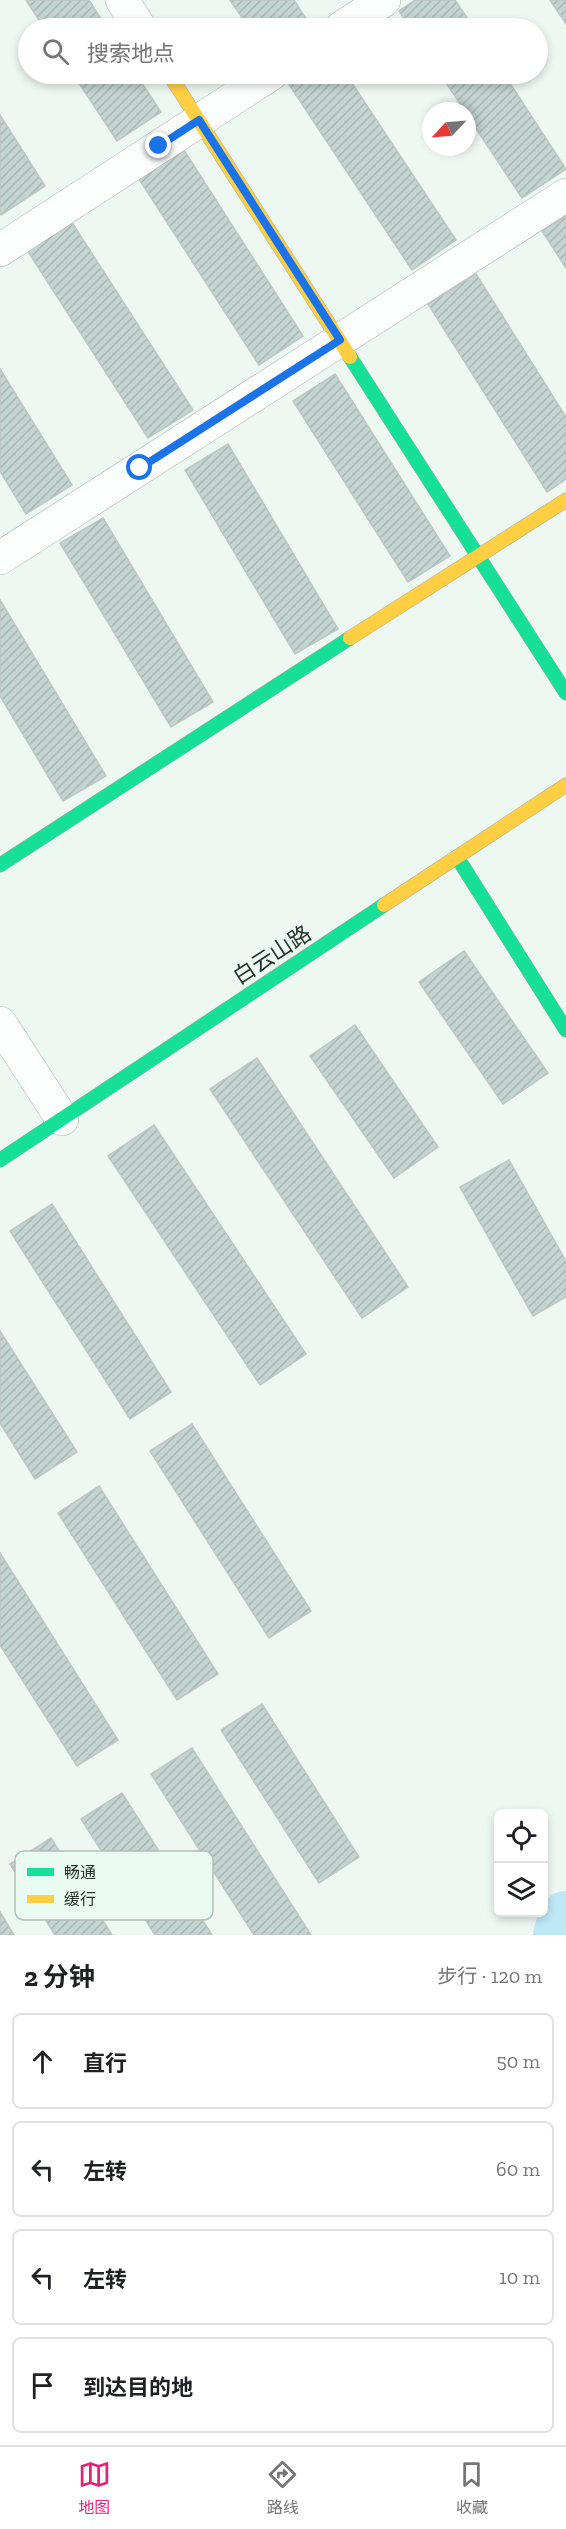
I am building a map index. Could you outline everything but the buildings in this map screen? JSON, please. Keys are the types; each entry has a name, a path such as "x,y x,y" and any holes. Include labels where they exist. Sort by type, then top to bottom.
{"street":[{"path":"122,0 134,18"},
{"path":"356,18 384,0"},
{"path":"176,84 566,693"},
{"path":"0,250 255,84"},
{"path":"0,558 566,195"},
{"path":"0,865 478,554 566,500"},
{"name":"白云山路","path":"0,1160 566,784"},
{"path":"458,857 566,1030"},
{"path":"0,1023 62,1119"}],"waterway":[{"path":"561,1935 566,1919"}],"traffic: fast":[{"path":"350,357 566,693"},
{"path":"0,865 350,638"},
{"path":"457,857 566,1030"},
{"path":"0,1160 384,905"}],"traffic: slow":[{"path":"175,84 350,357"},
{"path":"350,638 566,500"},
{"path":"384,905 566,785"}],"route":[{"path":"140,468 340,340 199,120 159,146"}]}
